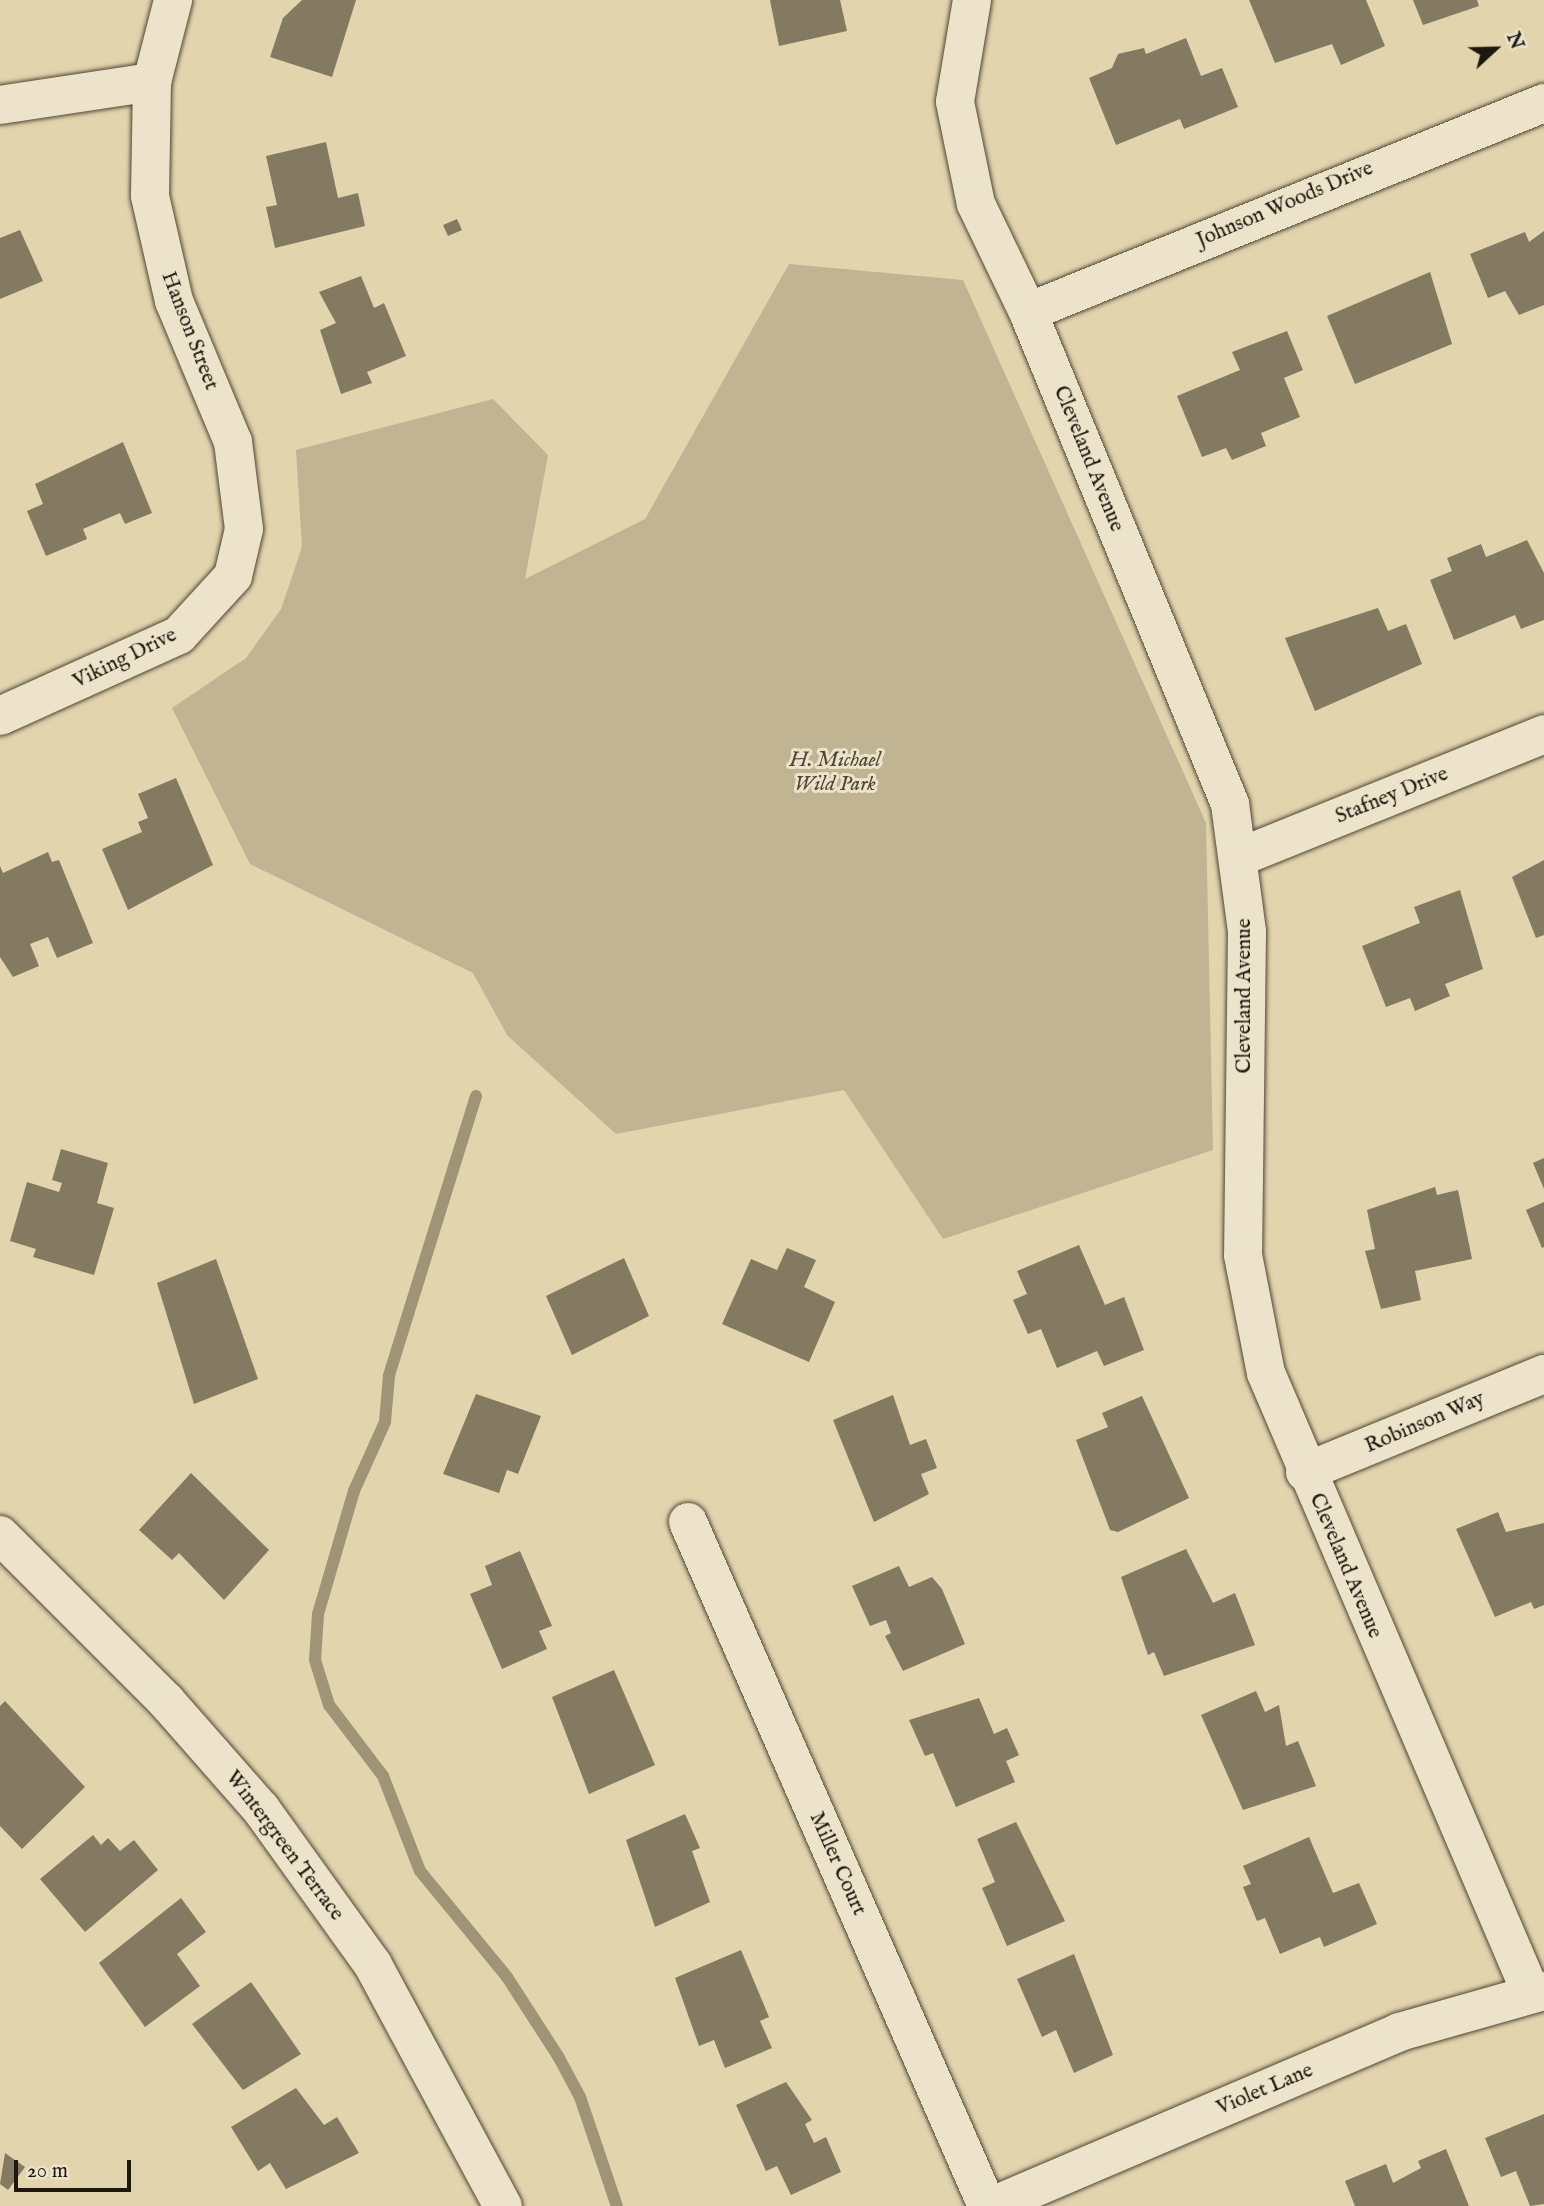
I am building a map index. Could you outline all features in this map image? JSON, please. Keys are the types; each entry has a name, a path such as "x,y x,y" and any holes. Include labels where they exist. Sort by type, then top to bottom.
{"street":[{"name":"Hanson Street","path":"173,0 152,82 150,196 160,251 233,442 244,489 244,529 233,576"},
{"name":"Cleveland Avenue","path":"972,0 955,102 961,152 975,204 1028,312 1208,737 1240,857 1247,932 1243,1255 1266,1373 1305,1472 1538,1992"},
{"path":"0,105 152,82"},
{"name":"Johnson Woods Drive","path":"1028,312 1544,103"},
{"name":"Viking Drive","path":"0,716 179,635 233,576"},
{"name":"Stafney Drive","path":"1240,857 1544,734"},
{"name":"Robinson Way","path":"1305,1472 1544,1374"},
{"name":"Miller Court","path":"688,1522 987,2206"},
{"name":"Wintergreen Terrace","path":"0,1535 130,1662 261,1809 373,1965 503,2206"},
{"name":"Violet Lane","path":"992,2206 1399,2032 1538,1992"}],"green space":[{"name":"H. Michael Wild Park","path":"789,264 963,280 1206,823 1213,1150 943,1239 844,1090 616,1134 507,1035 473,973 250,864 172,708 246,658 281,609 302,547 296,450 493,399 548,455 525,579 645,519"}],"building":[{"path":"302,0 356,0 332,77 270,57 283,18"},
{"path":"770,0 840,0 847,31 779,46"},
{"path":"1249,0 1366,0 1385,46 1341,65 1332,44 1275,63"},
{"path":"1413,0 1477,0 1479,6 1423,25"},
{"path":"1186,38 1201,76 1222,68 1238,107 1184,129 1180,119 1116,145 1089,78 1112,68 1118,54 1144,48 1146,54"},
{"path":"326,142 338,198 358,193 365,226 275,248 266,207 277,205 266,156"},
{"path":"457,219 462,230 448,236 443,225"},
{"path":"20,230 43,281 0,299 0,238"},
{"path":"1544,231 1544,305 1519,315 1505,291 1488,298 1470,254 1525,232 1529,242"},
{"path":"1430,272 1452,344 1355,384 1327,316"},
{"path":"361,276 374,308 384,303 406,356 367,372 372,383 341,394 320,330 336,323 319,292"},
{"path":"1287,331 1303,370 1284,378 1300,417 1261,433 1266,446 1232,460 1226,448 1202,457 1177,396 1240,370 1232,352"},
{"path":"123,442 152,513 125,524 120,513 83,529 87,539 46,556 27,511 43,504 35,484"},
{"path":"1527,540 1544,573 1544,620 1521,629 1515,615 1454,640 1430,580 1452,571 1447,558 1481,544 1486,557"},
{"path":"1378,608 1388,631 1406,624 1422,664 1315,711 1285,638"},
{"path":"176,778 213,865 128,910 102,849 142,832 138,822 148,818 138,794"},
{"path":"48,852 52,862 59,860 93,943 57,958 48,937 30,944 39,966 13,977 0,957 0,866 3,873"},
{"path":"1544,860 1544,935 1536,938 1512,877"},
{"path":"1460,890 1483,969 1445,984 1450,996 1415,1011 1410,998 1386,1007 1362,946 1420,923 1414,907"},
{"path":"61,1149 108,1163 97,1203 114,1208 94,1275 33,1257 36,1249 10,1241 27,1182 59,1192 62,1183 52,1180"},
{"path":"1544,1158 1544,1189 1533,1163"},
{"path":"1435,1187 1437,1195 1458,1190 1472,1259 1415,1271 1421,1300 1381,1309 1365,1251 1375,1249 1367,1210"},
{"path":"1544,1202 1544,1247 1542,1248 1526,1210"},
{"path":"1079,1245 1105,1305 1124,1297 1144,1350 1104,1366 1097,1351 1057,1368 1041,1329 1028,1334 1013,1300 1027,1294 1017,1271"},
{"path":"787,1248 816,1260 804,1287 835,1302 809,1362 722,1324 751,1259 777,1270"},
{"path":"624,1258 649,1316 572,1355 546,1296"},
{"path":"216,1259 258,1379 194,1404 157,1283"},
{"path":"476,1394 541,1416 518,1474 507,1470 499,1493 443,1474"},
{"path":"893,1395 910,1445 926,1439 937,1468 921,1474 929,1494 874,1522 833,1420"},
{"path":"1142,1396 1189,1498 1118,1532 1110,1530 1076,1440 1108,1427 1102,1413"},
{"path":"191,1473 269,1550 224,1600 179,1553 172,1560 139,1530"},
{"path":"1498,1512 1506,1532 1544,1523 1544,1605 1534,1609 1531,1602 1495,1617 1456,1529"},
{"path":"1186,1549 1213,1603 1235,1593 1255,1645 1164,1676 1154,1652 1148,1655 1121,1577"},
{"path":"520,1551 552,1626 539,1631 547,1649 502,1669 470,1594 492,1585 485,1566"},
{"path":"899,1566 909,1587 932,1577 942,1589 965,1644 903,1671 885,1636 891,1633 886,1620 870,1626 852,1586"},
{"path":"614,1670 655,1765 589,1794 552,1697"},
{"path":"1256,1691 1265,1712 1279,1705 1286,1746 1298,1741 1316,1786 1243,1810 1201,1715"},
{"path":"979,1698 994,1734 1007,1728 1019,1755 1006,1761 1015,1782 956,1807 933,1753 925,1756 909,1720"},
{"path":"5,1701 85,1787 22,1849 0,1826 0,1706"},
{"path":"685,1814 700,1848 692,1851 710,1902 655,1927 626,1840"},
{"path":"1016,1822 1065,1921 1007,1946 982,1888 995,1882 977,1839"},
{"path":"93,1835 101,1845 108,1838 120,1851 134,1840 158,1870 85,1932 40,1879"},
{"path":"1309,1837 1333,1893 1359,1883 1377,1924 1324,1947 1320,1937 1280,1954 1265,1918 1257,1921 1243,1887 1251,1884 1243,1866"},
{"path":"181,1898 206,1932 177,1954 200,1986 145,2027 99,1963"},
{"path":"741,1950 769,2017 760,2021 772,2048 725,2068 714,2040 699,2046 675,1978"},
{"path":"1074,1954 1113,2055 1074,2073 1056,2030 1042,2037 1017,1979"},
{"path":"251,1982 301,2054 243,2090 192,2024"},
{"path":"786,2082 812,2120 805,2124 814,2143 826,2137 841,2172 791,2195 777,2166 766,2171 736,2105"},
{"path":"296,2088 324,2125 337,2117 359,2153 286,2189 270,2163 258,2171 231,2127"},
{"path":"1544,2114 1544,2204 1530,2206 1516,2171 1501,2177 1485,2138"},
{"path":"1446,2149 1469,2206 1355,2206 1345,2181 1386,2164 1393,2183 1421,2168 1418,2161"},
{"path":"5,2153 25,2167 8,2190 0,2184"}],"waterway":[{"path":"476,1096 389,1376 385,1422 354,1491 318,1614 315,1660 329,1705 383,1776 420,1871 507,1977 558,2056 580,2097 617,2206"}]}
